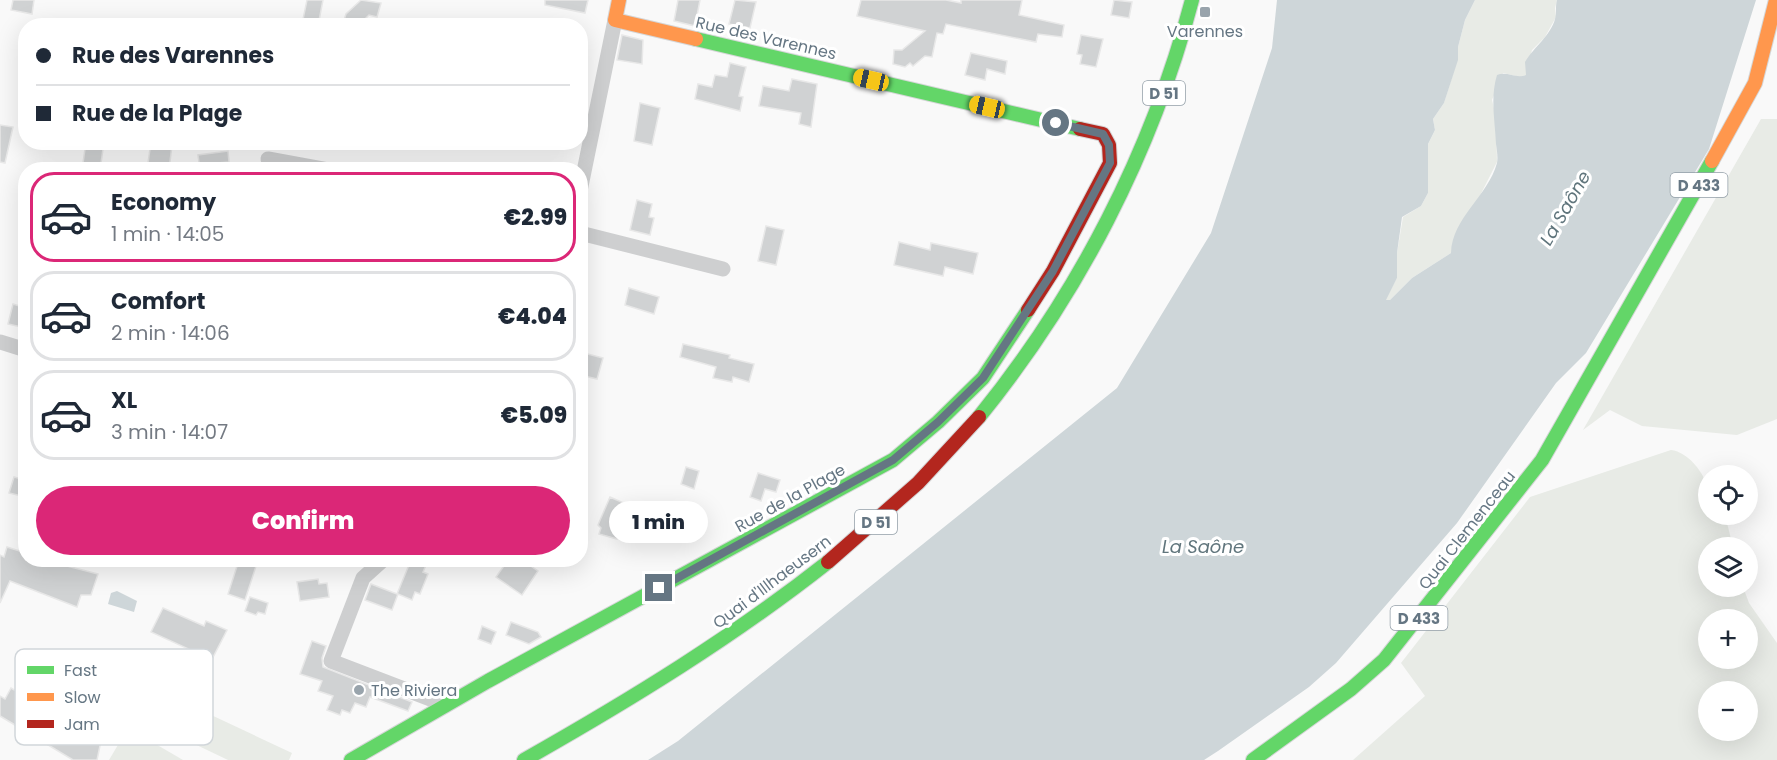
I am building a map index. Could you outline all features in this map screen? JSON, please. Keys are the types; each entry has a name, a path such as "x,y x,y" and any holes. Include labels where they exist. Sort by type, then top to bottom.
{"main road":[{"path":"615,20 619,0"},
{"name":"Quai d'Illhaeusern","path":"524,760 660,681 744,626 846,548 919,483 951,449 1022,363 1080,272 1141,153 1164,94 1192,0"},
{"name":"Quai Clemenceau","path":"1253,760 1351,689 1384,660 1542,460 1755,83 1776,0"},
{"name":"Rue des Varennes","path":"615,20 1103,134"},
{"name":"Rue de la Plage","path":"351,760 446,705 893,460 938,422 983,378 1053,271 1110,163 1109,145 1103,134"}],"street":[{"path":"586,162 615,20"},
{"path":"268,159 284,162"},
{"path":"588,235 723,269"},
{"path":"0,342 18,348"},
{"path":"375,567 363,578 331,661 446,705"}],"shaded area":[{"path":"1475,0 1557,0 1556,17 1545,37 1532,50 1526,75 1520,77 1503,73 1492,100 1496,116 1497,162 1451,253 1412,278 1390,300 1385,300 1397,278 1397,253 1403,217 1421,206 1428,193 1428,144 1435,130 1433,119 1444,103 1457,61 1465,20"},
{"path":"1761,119 1777,119 1777,419 1737,435 1642,426 1610,410 1583,430"},
{"path":"1671,450 1684,455 1698,468 1698,525 1728,525 1730,537 1698,537 1698,597 1747,597 1753,609 1698,609 1698,669 1758,669 1758,616 1777,643 1777,760 1353,760 1425,696 1401,663 1530,497"},
{"path":"213,716 292,753 289,760 228,760 197,745 213,745"},
{"path":"118,745 157,745 183,760 109,760"}],"water":[{"name":"La Saône","path":"1277,0 1475,0 1465,20 1458,47 1458,60 1444,103 1433,119 1435,130 1428,144 1428,193 1421,206 1402,217 1397,253 1397,278 1386,300 1390,300 1412,278 1451,253 1457,229 1486,186 1497,163 1493,101 1497,75 1526,75 1525,62 1553,25 1557,0 1756,0 1709,149 1586,353 1556,383 1457,523 1336,663 1309,687 1218,751 1204,760 648,760 678,741 1117,388 1211,233 1272,48"},
{"path":"117,591 137,601 134,612 108,604 111,593"}],"building":[{"path":"13,0 34,0 32,14 11,10"},
{"path":"307,0 323,0 320,18 303,18"},
{"path":"361,0 381,3 377,17 369,15 366,18 345,18"},
{"path":"545,0 588,0 585,13 545,5"},
{"path":"678,0 700,0 695,26 674,21"},
{"path":"735,0 756,2 750,28 729,24"},
{"path":"861,0 946,0 961,3 961,0 1022,0 1019,15 1064,25 1062,37 1038,34 1036,42 946,24 943,34 937,33 932,57 925,56 913,66 910,63 905,67 893,64 894,50 902,50 925,31 857,16"},
{"path":"1114,0 1132,2 1129,18 1111,15"},
{"path":"622,35 643,40 642,64 617,60"},
{"path":"1081,35 1103,39 1096,67 1080,64 1082,55 1077,54"},
{"path":"971,53 1007,61 1005,74 987,69 985,80 965,75"},
{"path":"730,63 746,67 739,96 743,97 740,111 695,99 698,84 712,87 715,75 727,77"},
{"path":"792,79 817,84 811,127 799,124 801,113 759,106 763,86 789,91"},
{"path":"640,103 660,108 652,145 634,141"},
{"path":"0,125 13,127 5,163 0,162"},
{"path":"85,150 103,150 101,162 83,162"},
{"path":"150,150 171,150 170,162 148,162"},
{"path":"228,151 229,162 199,162 198,155"},
{"path":"637,200 652,204 649,217 654,218 650,235 630,230"},
{"path":"766,226 784,230 776,265 758,261"},
{"path":"899,242 930,250 931,243 978,253 973,274 945,267 943,276 894,265"},
{"path":"629,288 659,297 654,314 625,305"},
{"path":"13,304 18,306 18,326 8,324"},
{"path":"683,344 730,355 729,358 754,364 749,382 733,377 732,382 713,378 716,367 680,357"},
{"path":"588,354 603,358 597,379 588,377"},
{"path":"686,467 699,471 694,489 681,484"},
{"path":"758,473 780,480 776,492 765,489 761,501 750,497"},
{"path":"14,477 18,478 18,495 9,493"},
{"path":"610,497 626,504 623,510 629,513 617,539 599,534 601,528 598,525"},
{"path":"7,547 18,550 18,567 71,567 98,574 91,595 81,595 77,607 10,581 0,603 0,555 4,557"},
{"path":"237,567 256,567 245,600 228,594"},
{"path":"408,567 425,567 423,572 428,574 420,594 415,592 412,600 398,594 392,610 365,600 371,584 397,594"},
{"path":"503,567 532,567 538,571 522,595 496,577"},
{"path":"318,579 319,584 327,583 329,597 300,601 297,582"},
{"path":"250,597 268,603 265,614 258,612 256,615 245,611"},
{"path":"163,608 204,626 206,621 227,630 213,657 213,649 189,649 151,632"},
{"path":"511,622 538,632 541,637 529,644 506,635"},
{"path":"482,626 496,632 491,644 478,639"},
{"name":"The Riviera","path":"312,641 326,646 322,658 323,667 412,702 408,711 370,697 366,707 355,703 350,713 342,710 340,715 327,710 333,696 318,691 322,681 300,674"},
{"path":"11,688 15,690 15,725 0,716 0,696 5,699"},
{"path":"48,745 100,745 97,760 73,760"}],"traffic: fast":[{"path":"979,417 1048,322 1108,220 1156,112 1192,0"},
{"path":"696,39 1080,129"},
{"path":"1253,760 1351,689 1384,660 1542,460 1712,161"},
{"path":"351,760 488,681 893,460 938,422 983,378 1028,310"},
{"path":"524,760 680,667 792,590 828,562"}],"traffic: slow":[{"path":"619,0 615,20 696,39"},
{"path":"1712,161 1755,83 1776,0"}],"traffic: jam":[{"path":"1028,310 1053,271 1110,163 1109,145 1103,134 1080,129"},
{"path":"828,562 918,483 979,417"}],"place":[{"name":"Varennes","path":"1205,12"},
{"name":"The Riviera","path":"359,690"}],"route":[{"path":"659,588 893,460 938,422 983,378 1053,271 1110,163 1109,145 1103,134 1056,123"}]}
